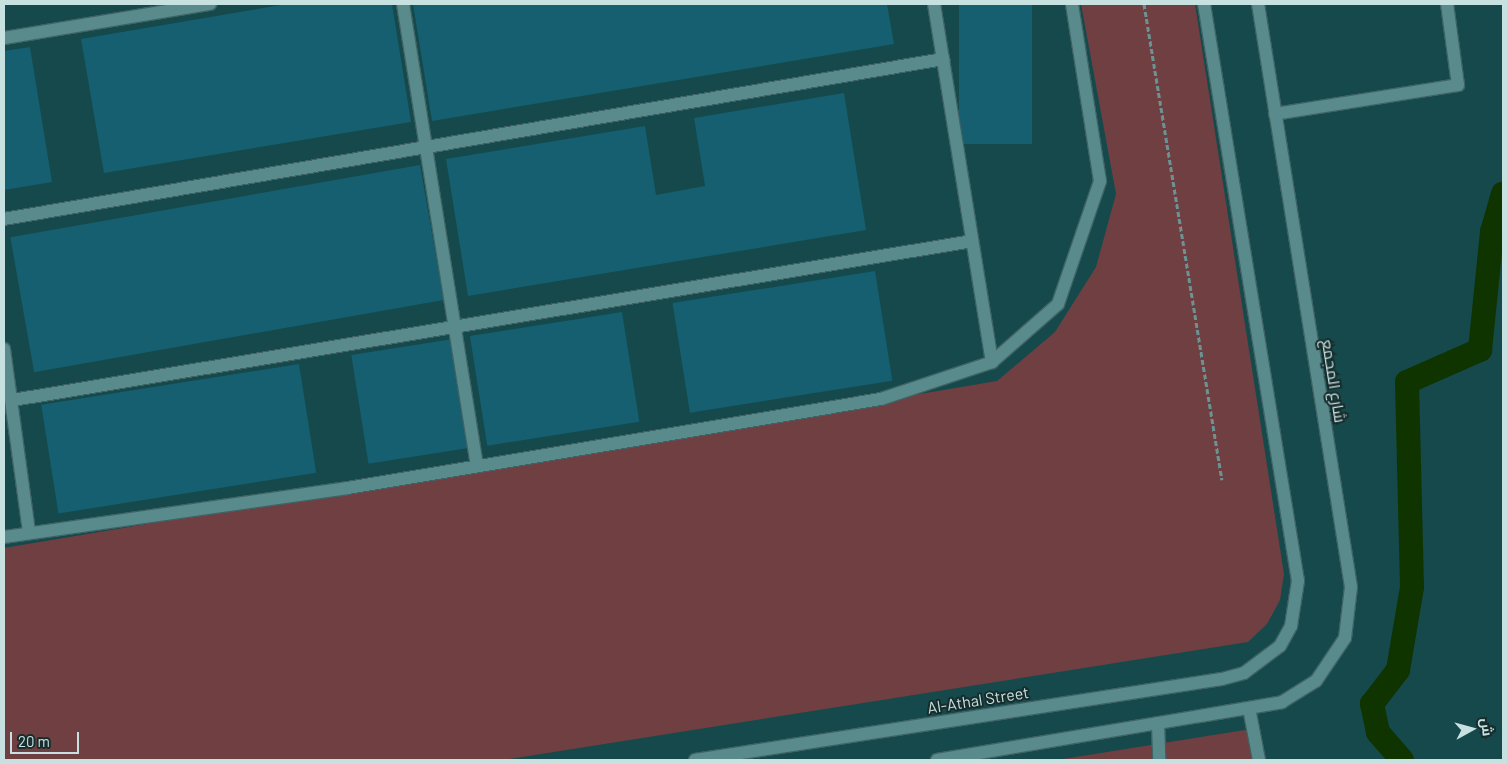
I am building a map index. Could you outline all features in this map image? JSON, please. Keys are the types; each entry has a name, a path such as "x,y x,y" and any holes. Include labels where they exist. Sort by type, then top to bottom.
{"street":[{"path":"4,38 210,4"},
{"path":"403,4 477,466"},
{"path":"934,4 992,362"},
{"path":"4,537 477,466 881,399 992,362 1058,304 1100,181 1072,4"},
{"name":"Al-Athal Street","path":"695,760 1222,679 1264,662 1291,626 1298,581 1204,4"},
{"name":"شارع المجمع","path":"1248,708 1282,702 1316,681 1337,654 1351,604 1258,4"},
{"path":"1275,114 1458,85 1447,4"},
{"path":"4,219 426,149 943,59"},
{"path":"13,400 454,329 972,242"},
{"path":"4,348 13,400 29,532"},
{"path":"938,760 1248,708 1259,760"},
{"path":"1158,723 1159,760"}],"path":[{"path":"1144,4 1222,480"}],"shaded area":[{"path":"1081,4 1195,4 1284,574 1280,600 1267,624 1248,642 504,760 4,760 4,548 997,381 1055,332 1096,267 1116,194"},
{"path":"1251,729 1257,760 1057,760"}],"building":[{"path":"287,4 392,4 411,122 104,173 81,39"},
{"path":"413,4 887,4 894,44 432,121"},
{"path":"959,4 1032,4 1032,144 959,144"},
{"path":"30,47 52,182 4,190 4,51"},
{"path":"844,93 866,230 468,296 446,159 645,126 656,195 705,186 694,118"},
{"path":"420,165 444,300 34,372 10,237"},
{"path":"875,271 892,381 690,413 673,303"},
{"path":"622,312 639,422 487,446 470,336"},
{"path":"453,339 470,448 368,464 351,355"},
{"path":"299,364 316,473 58,513 41,405"}],"waterway":[{"path":"1402,760 1378,732 1372,704 1398,670 1412,587 1407,382 1480,350 1492,232 1503,194"}]}
